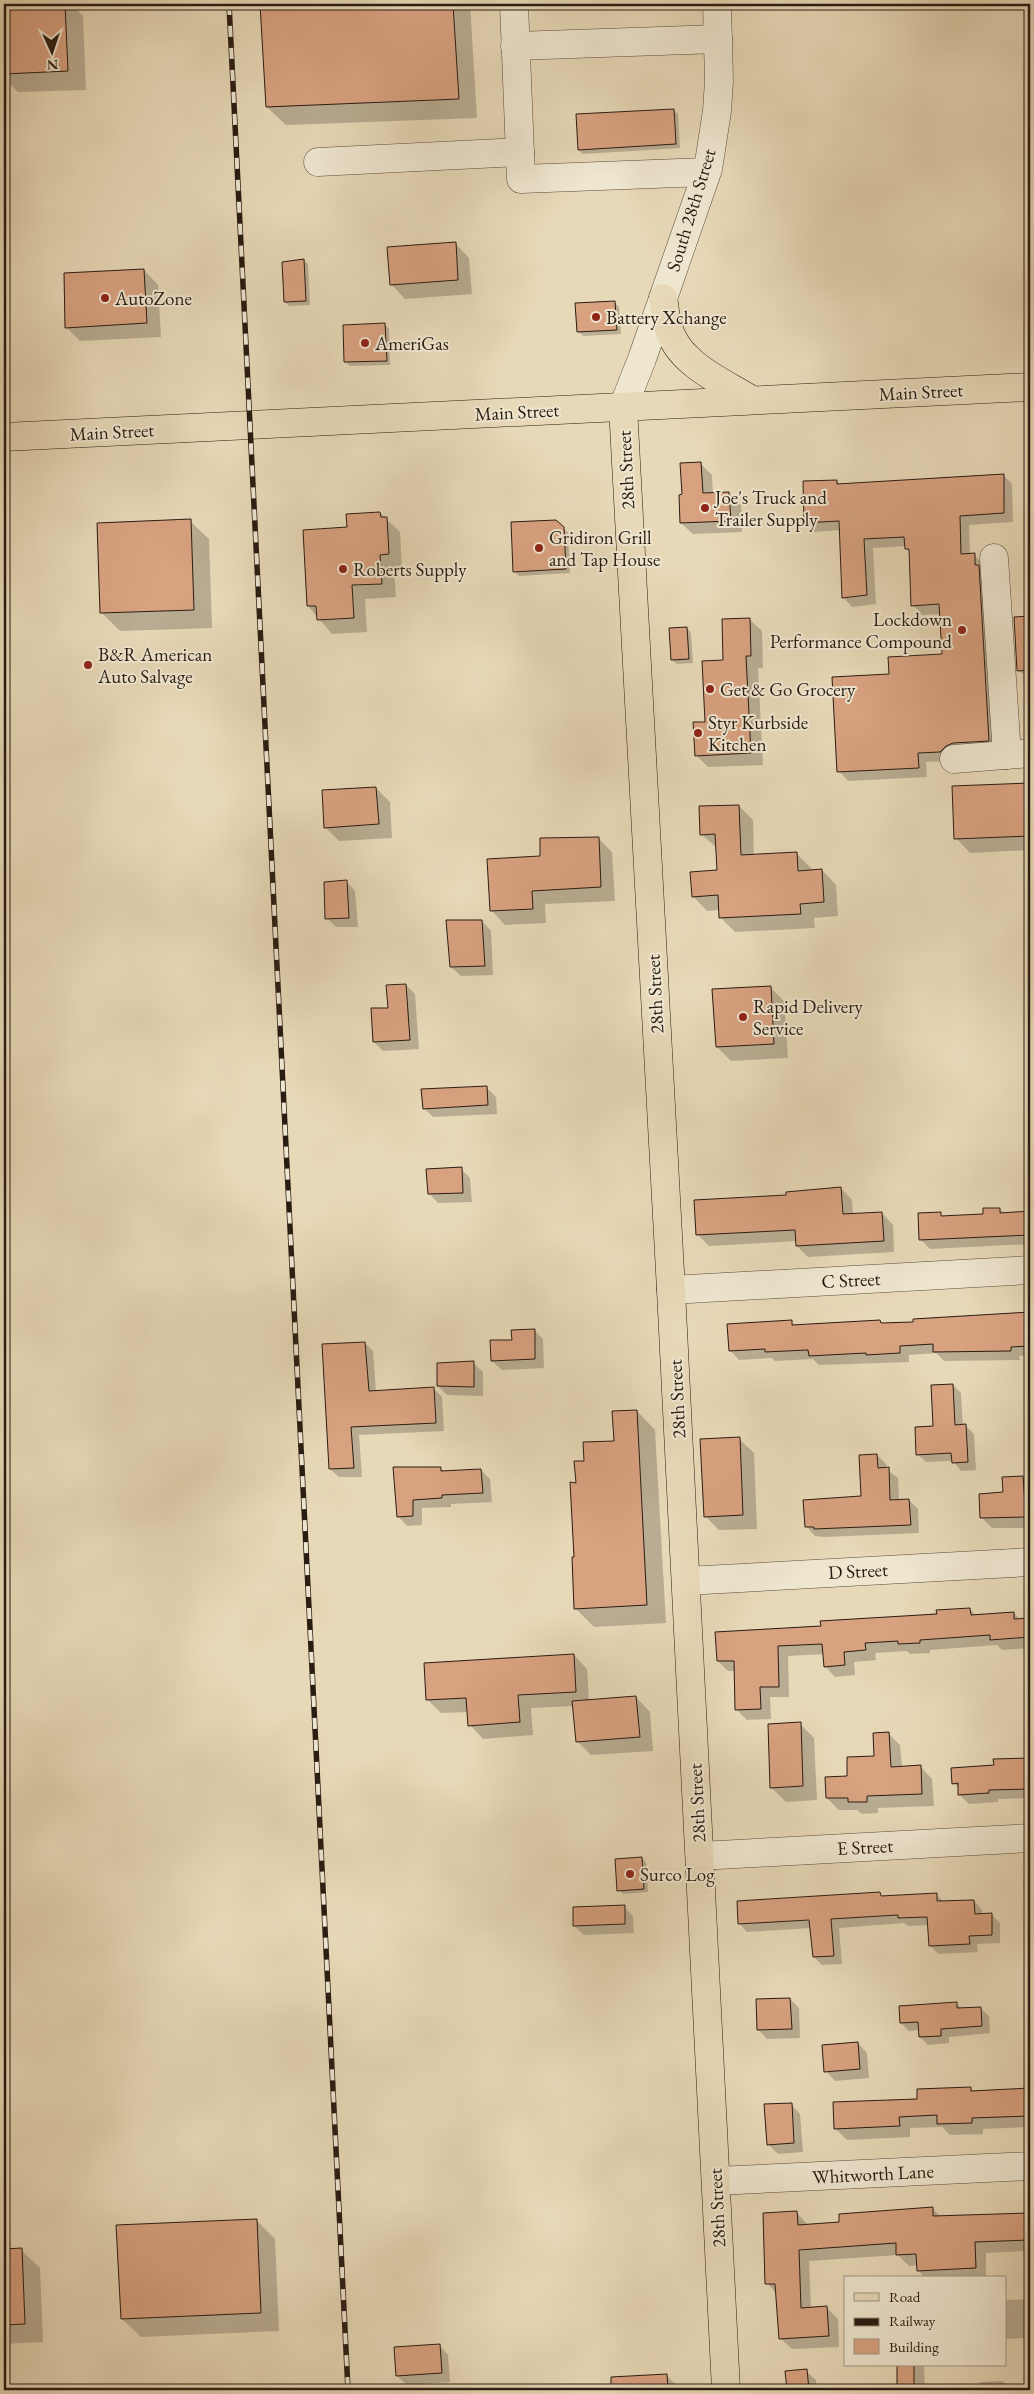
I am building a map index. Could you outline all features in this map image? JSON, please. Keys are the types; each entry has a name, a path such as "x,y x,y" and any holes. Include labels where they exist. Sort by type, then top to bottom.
{"main road":[{"path":"663,298 668,327 676,345 691,361 750,399"},
{"name":"Main Street","path":"4,437 623,407 750,399 1030,387"},
{"name":"28th Street","path":"623,407 671,1290 726,2390"}],"street":[{"path":"514,4 521,179 706,172"},
{"name":"South 28th Street","path":"623,407 642,359 706,172 717,111 717,4"},
{"path":"515,46 718,39"},
{"path":"318,162 520,152"},
{"path":"954,759 1019,754 994,558"},
{"name":"C Street","path":"671,1290 1030,1270"},
{"name":"D Street","path":"686,1581 1030,1562"},
{"name":"E Street","path":"700,1856 1030,1838"},
{"name":"Whitworth Lane","path":"716,2181 1030,2166"}],"building":[{"path":"4,4 65,4 68,71 4,74"},
{"path":"260,4 453,4 459,99 266,107"},
{"path":"674,109 676,144 578,150 576,114"},
{"path":"456,242 458,280 390,285 387,247"},
{"path":"304,259 306,301 284,302 282,262"},
{"name":"AutoZone","path":"144,269 147,323 65,328 64,273"},
{"name":"Battery Xchange","path":"615,301 617,330 577,332 575,303"},
{"name":"AmeriGas","path":"385,323 387,361 344,362 343,325"},
{"name":"Joe's Truck and Trailer Supply","path":"701,462 703,493 729,492 731,521 680,523 679,495 682,494 680,463"},
{"name":"Lockdown Performance Compound","path":"1004,474 1004,513 960,516 961,554 975,553 975,565 979,565 989,741 953,743 946,746 940,752 918,753 919,768 837,772 832,677 889,674 888,657 942,654 939,604 911,606 909,549 905,549 904,537 864,539 867,595 842,598 839,521 804,523 803,481 837,480 837,484"},
{"name":"Roberts Supply","path":"380,512 381,517 387,517 389,554 380,555 382,584 352,585 354,618 317,620 316,606 307,606 303,530 347,527 346,514"},
{"path":"191,519 194,610 100,613 97,523"},
{"name":"Gridiron Grill and Tap House","path":"556,520 564,527 566,569 513,572 511,522"},
{"path":"1030,616 1030,670 1017,671 1014,617"},
{"path":"750,618 751,656 746,656 751,753 695,756 693,722 705,722 702,661 723,660 722,619"},
{"path":"687,627 689,659 671,660 669,628"},
{"path":"1030,783 1030,836 954,839 952,786"},
{"path":"376,787 379,824 324,828 322,790"},
{"path":"739,805 741,855 797,852 798,871 822,869 824,902 800,904 801,914 719,918 718,895 692,897 690,872 717,870 715,834 700,835 699,806"},
{"path":"599,837 601,887 532,891 533,909 490,911 487,859 540,856 540,838"},
{"path":"347,880 349,918 325,919 324,882"},
{"path":"446,920 482,920 485,966 450,967"},
{"path":"406,984 410,1040 373,1042 371,1008 388,1008 386,985"},
{"name":"Rapid Delivery Service","path":"771,986 774,1044 716,1047 712,989"},
{"path":"487,1086 488,1105 423,1109 421,1089"},
{"path":"462,1167 463,1193 428,1194 426,1169"},
{"path":"841,1187 843,1214 882,1212 884,1241 796,1246 795,1230 696,1235 694,1200 786,1195 786,1192"},
{"path":"983,1208 1000,1208 1000,1213 1030,1211 1030,1235 919,1240 918,1213 941,1212 941,1216 983,1214"},
{"path":"1030,1312 1030,1346 1011,1347 1011,1351 933,1352 933,1344 900,1346 900,1353 866,1355 866,1353 809,1356 808,1350 765,1352 765,1349 729,1351 727,1324 792,1320 792,1325 880,1320 881,1323 913,1322 913,1319"},
{"path":"535,1329 535,1359 491,1361 490,1340 512,1340 511,1330"},
{"path":"365,1342 369,1391 434,1387 436,1423 351,1427 354,1468 329,1469 322,1344"},
{"path":"474,1361 474,1387 437,1386 437,1363"},
{"path":"953,1384 955,1425 966,1424 968,1462 952,1463 951,1453 916,1455 915,1427 933,1426 931,1385"},
{"path":"637,1410 647,1605 574,1609 572,1557 574,1557 570,1482 576,1483 574,1461 584,1461 583,1442 614,1441 612,1411"},
{"path":"740,1437 743,1515 704,1517 700,1439"},
{"path":"877,1454 878,1468 889,1467 890,1500 909,1499 911,1525 814,1529 814,1527 805,1527 803,1500 861,1496 859,1455"},
{"path":"393,1467 441,1467 441,1471 481,1469 483,1493 442,1495 442,1498 413,1500 413,1516 397,1517"},
{"path":"1023,1476 1026,1517 980,1518 979,1494 1003,1492 1002,1477"},
{"path":"970,1608 971,1615 1014,1612 1014,1619 1030,1618 1030,1637 990,1640 990,1635 920,1640 920,1643 898,1644 898,1641 865,1643 866,1650 844,1652 845,1665 824,1667 822,1644 778,1646 779,1687 760,1687 761,1709 735,1710 734,1661 717,1661 715,1632 821,1626 820,1621 937,1614 936,1610"},
{"path":"574,1654 576,1692 518,1695 520,1722 468,1726 466,1698 426,1700 424,1663"},
{"path":"636,1696 640,1737 576,1742 572,1701"},
{"path":"801,1722 803,1786 770,1788 768,1724"},
{"path":"889,1732 891,1767 921,1765 922,1794 867,1796 867,1802 848,1802 848,1798 826,1798 825,1777 847,1776 847,1757 874,1756 873,1733"},
{"path":"1030,1758 1030,1789 989,1790 989,1793 958,1795 958,1783 952,1784 951,1768 994,1765 993,1759"},
{"name":"Surco Log","path":"642,1857 644,1889 617,1891 615,1859"},
{"path":"880,1892 881,1896 937,1893 937,1901 974,1900 975,1914 992,1913 992,1935 969,1936 970,1944 929,1946 927,1917 898,1918 898,1915 831,1919 834,1956 813,1957 809,1920 738,1924 737,1901"},
{"path":"625,1905 625,1924 573,1926 573,1907"},
{"path":"790,1998 792,2029 757,2030 756,1999"},
{"path":"957,2002 957,2008 981,2007 982,2026 941,2029 941,2036 919,2037 918,2022 900,2023 899,2006"},
{"path":"858,2042 860,2069 824,2072 822,2045"},
{"path":"971,2087 971,2091 1030,2088 1030,2116 972,2118 972,2123 937,2124 937,2115 899,2117 900,2126 834,2129 833,2102 917,2099 917,2089"},
{"path":"792,2103 794,2143 767,2145 764,2104"},
{"path":"933,2207 933,2216 1030,2213 1030,2240 975,2242 976,2268 917,2271 916,2254 896,2255 896,2243 799,2250 801,2308 827,2306 829,2336 779,2339 775,2284 765,2284 763,2213 797,2211 798,2225 839,2222 839,2214"},
{"path":"257,2219 261,2313 121,2319 116,2225"},
{"path":"22,2248 25,2324 4,2325 4,2249"},
{"path":"440,2344 442,2373 396,2376 394,2347"},
{"path":"897,2366 914,2366 914,2390 897,2390"},
{"path":"807,2369 809,2390 787,2390 785,2371"},
{"path":"667,2374 668,2390 611,2390 611,2377"}],"railway":[{"path":"229,4 348,2390"}],"place":[{"name":"AutoZone","path":"105,298"},
{"name":"Battery Xchange","path":"596,317"},
{"name":"AmeriGas","path":"365,343"},
{"name":"Joe's Truck and Trailer Supply","path":"705,508"},
{"name":"Gridiron Grill and Tap House","path":"539,548"},
{"name":"Roberts Supply","path":"343,569"},
{"name":"Lockdown Performance Compound","path":"962,630"},
{"name":"B&R American Auto Salvage","path":"88,665"},
{"name":"Get & Go Grocery","path":"710,689"},
{"name":"Styr Kurbside Kitchen","path":"698,733"},
{"name":"Rapid Delivery Service","path":"743,1017"},
{"name":"Surco Log","path":"630,1874"}]}
